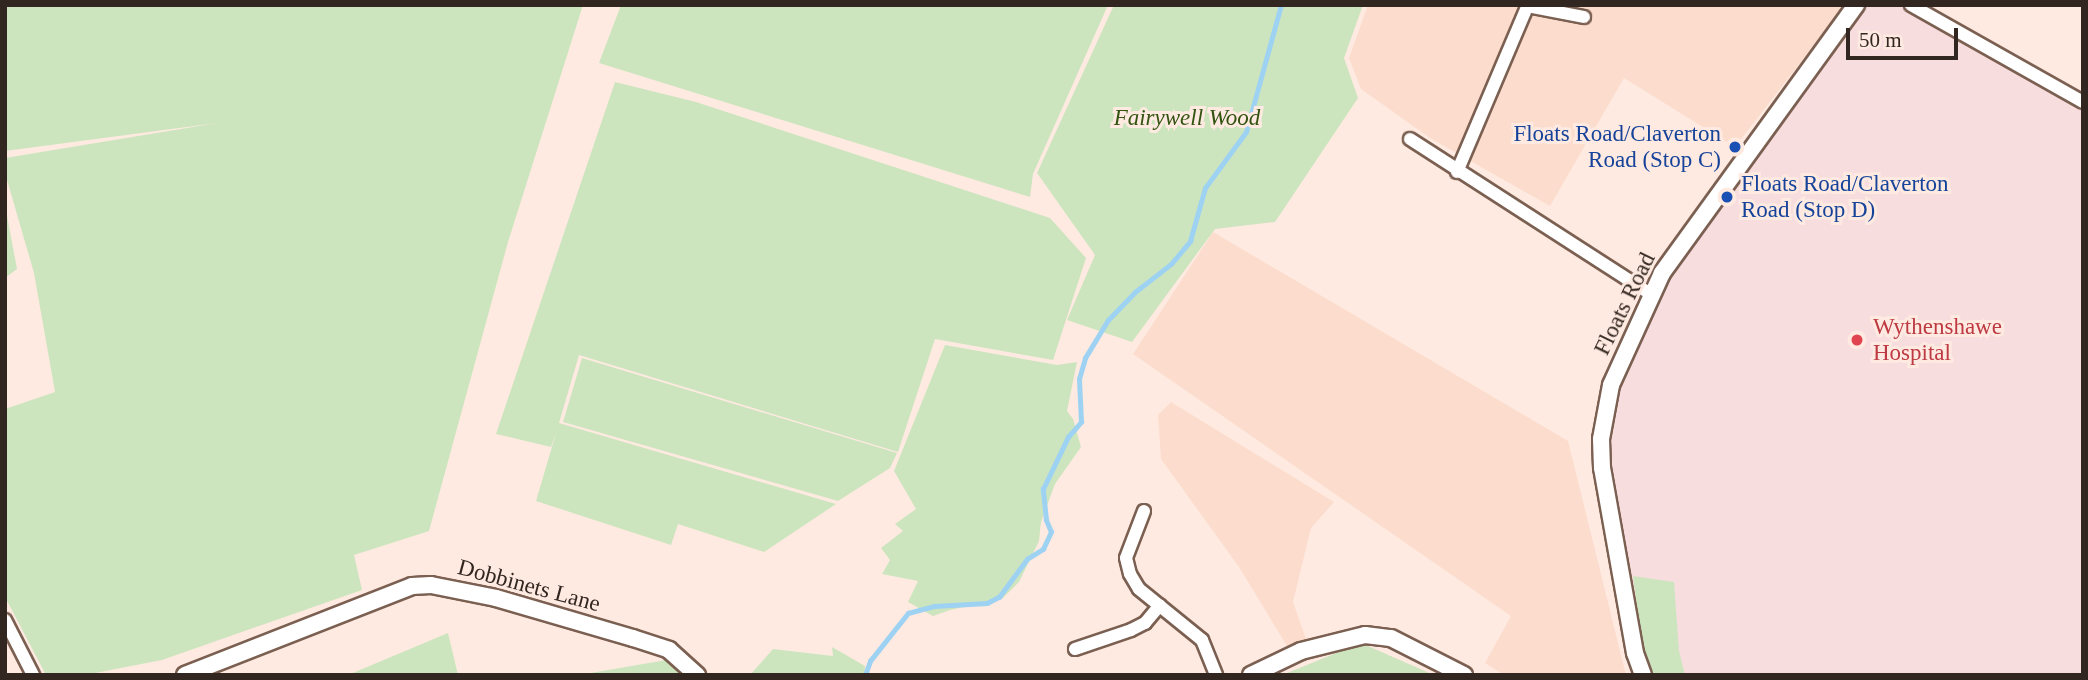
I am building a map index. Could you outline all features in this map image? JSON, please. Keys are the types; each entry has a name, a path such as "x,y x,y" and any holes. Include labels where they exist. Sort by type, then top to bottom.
{"street":[{"path":"1457,172 1527,5 1584,17"},
{"name":"Floats Road","path":"1643,675 1635,653 1602,468 1601,439 1611,385 1662,273 1856,5"},
{"path":"1911,5 2083,102"},
{"path":"1410,139 1457,172 1651,295"},
{"path":"1143,511 1126,558 1130,574 1139,589 1202,640 1216,675"},
{"name":"Dobbinets Lane","path":"185,675 412,586 431,585 496,598 657,646 687,663 697,675"},
{"path":"1074,649 1138,626 1160,605"},
{"path":"5,620 33,675"},
{"path":"1251,675 1301,651 1365,635 1391,638 1464,675"}],"shaded area":[{"path":"1368,5 1845,5 1735,147 1624,78 1550,206 1430,138 1361,89 1349,58"},
{"name":"Wythenshawe Hospital","path":"1856,5 1911,5 2083,102 2083,675 1643,675 1602,468 1611,385 1662,273"},
{"path":"1213,232 1568,441 1626,675 1504,675 1485,663 1511,616 1133,354"},
{"path":"1171,402 1334,502 1311,528 1293,602 1306,639 1287,646 1239,567 1161,459 1158,415"}],"green space":[{"path":"5,5 583,5 508,242 429,531 354,555 362,590 162,660 85,675 46,675 5,597 5,409 55,392 34,273 5,173 5,158 217,123 5,151"},
{"path":"621,5 1108,5 1033,174 1030,197 599,63"},
{"name":"Fairywell Wood","path":"1114,5 1363,5 1344,58 1358,98 1275,222 1215,229 1132,342 1067,320 1095,255 1037,173"},
{"path":"615,82 696,102 1050,218 1086,258 1053,360 935,339 898,452 579,355 559,423 836,504 764,552 678,524 671,545 536,501 556,433 551,447 496,434"},
{"path":"5,205 17,269 5,278"},
{"path":"945,345 1057,365 1077,362 1067,411 1073,419 1081,447 1055,484 1041,522 1039,541 1019,582 1002,599 933,616 908,602 918,581 882,574 890,560 881,548 903,531 895,524 916,509 894,471"},
{"path":"582,358 897,453 890,468 838,501 563,422"},
{"path":"1633,576 1674,582 1679,651 1685,675 1654,675 1642,643"},
{"path":"448,633 458,675 348,675"},
{"path":"1361,643 1434,675 1282,675"},
{"path":"832,647 865,666 864,675 750,675 773,649 833,656"},
{"path":"672,659 682,675 579,675"}],"waterway":[{"path":"865,675 870,661 908,613 934,606 987,603 999,597 1027,559 1043,549 1051,532 1046,520 1043,489 1068,437 1081,422 1079,379 1085,358 1108,320 1135,292 1171,264 1190,241 1205,188 1246,132 1281,5"}],"place":[{"name":"Floats Road/Claverton Road (Stop C)","path":"1735,147"},
{"name":"Floats Road/Claverton Road (Stop D)","path":"1727,197"},
{"name":"Wythenshawe Hospital","path":"1857,340"}]}
